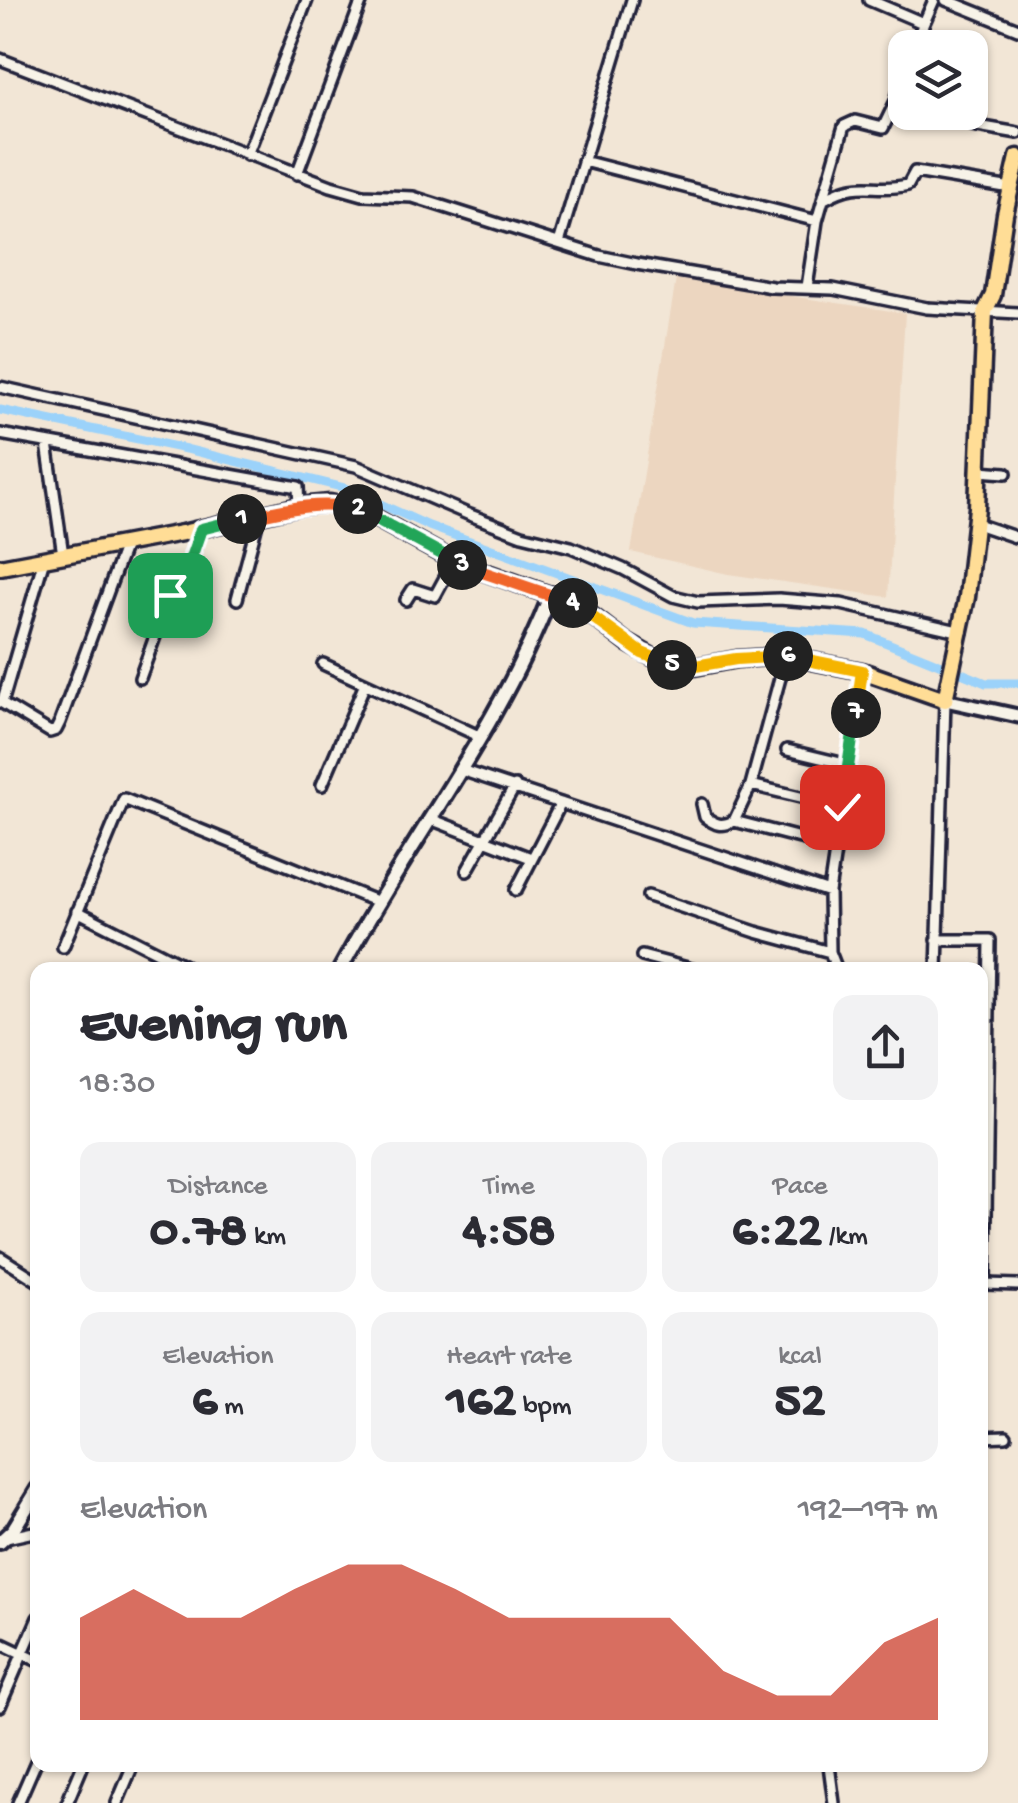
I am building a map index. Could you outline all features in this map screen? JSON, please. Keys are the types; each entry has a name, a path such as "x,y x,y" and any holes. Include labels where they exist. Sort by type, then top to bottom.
{"main road":[{"path":"0,567 330,503 359,510 454,562 578,605 626,642 662,663 684,668 786,656 947,694 962,632 974,523 985,311 993,295 1018,157"},
{"path":"344,962 518,672 551,594"},
{"path":"2,1540 30,1503"}],"street":[{"path":"247,155 307,0"},
{"path":"297,174 362,0"},
{"path":"560,244 632,0"},
{"path":"869,0 924,22"},
{"path":"920,30 934,0"},
{"path":"946,0 1018,29"},
{"path":"977,13 980,0"},
{"path":"0,59 348,192 413,198 599,256 772,287 833,289 926,308 1018,313"},
{"path":"807,287 817,220 846,124 854,121 883,128 888,121"},
{"path":"988,128 1018,134"},
{"path":"583,160 817,220"},
{"path":"826,198 845,187 863,184 893,189 908,185 915,172 1013,194"},
{"path":"0,387 356,466 487,522 571,546 673,596 698,602 778,599 841,604 962,632"},
{"path":"0,434 298,487 299,506"},
{"path":"47,443 63,555"},
{"path":"979,471 1006,473"},
{"path":"237,598 259,516"},
{"path":"974,523 1018,538"},
{"path":"140,678 170,595 180,589 201,529"},
{"path":"44,559 2,703 50,732 60,722 125,545"},
{"path":"406,600 413,589 435,596 454,562"},
{"path":"702,804 705,817 716,824 724,826 734,821 751,785 786,656"},
{"path":"323,664 481,737"},
{"path":"834,962 830,952 828,892 862,671"},
{"path":"322,785 365,684"},
{"path":"936,962 947,694 1018,716"},
{"path":"787,750 849,764"},
{"path":"461,770 828,892"},
{"path":"751,785 842,807"},
{"path":"467,870 515,786"},
{"path":"63,947 124,799 378,902"},
{"path":"516,890 561,803"},
{"path":"432,820 532,858"},
{"path":"734,821 834,847"},
{"path":"648,896 830,952"},
{"path":"77,911 177,962"},
{"path":"937,940 990,940 988,999"},
{"path":"642,956 665,962"},
{"path":"0,1257 30,1276"},
{"path":"988,1284 1018,1284"},
{"path":"988,1437 1006,1436"},
{"path":"2,1540 30,1534"},
{"path":"0,1706 30,1636"},
{"path":"0,1643 30,1657"},
{"path":"18,1803 31,1772"},
{"path":"67,1803 80,1772"},
{"path":"117,1803 130,1772"},
{"path":"830,1772 834,1803"}],"shaded area":[{"path":"676,279 905,313 888,597 728,574 631,552"}],"waterway":[{"path":"0,410 345,488 429,526 693,623 865,634 986,683 1018,683"}],"route":[{"path":"170,595 180,589 201,529 299,506 330,503 359,510 454,562 578,605 626,642 662,663 684,668 786,656 862,671 842,807"}]}
